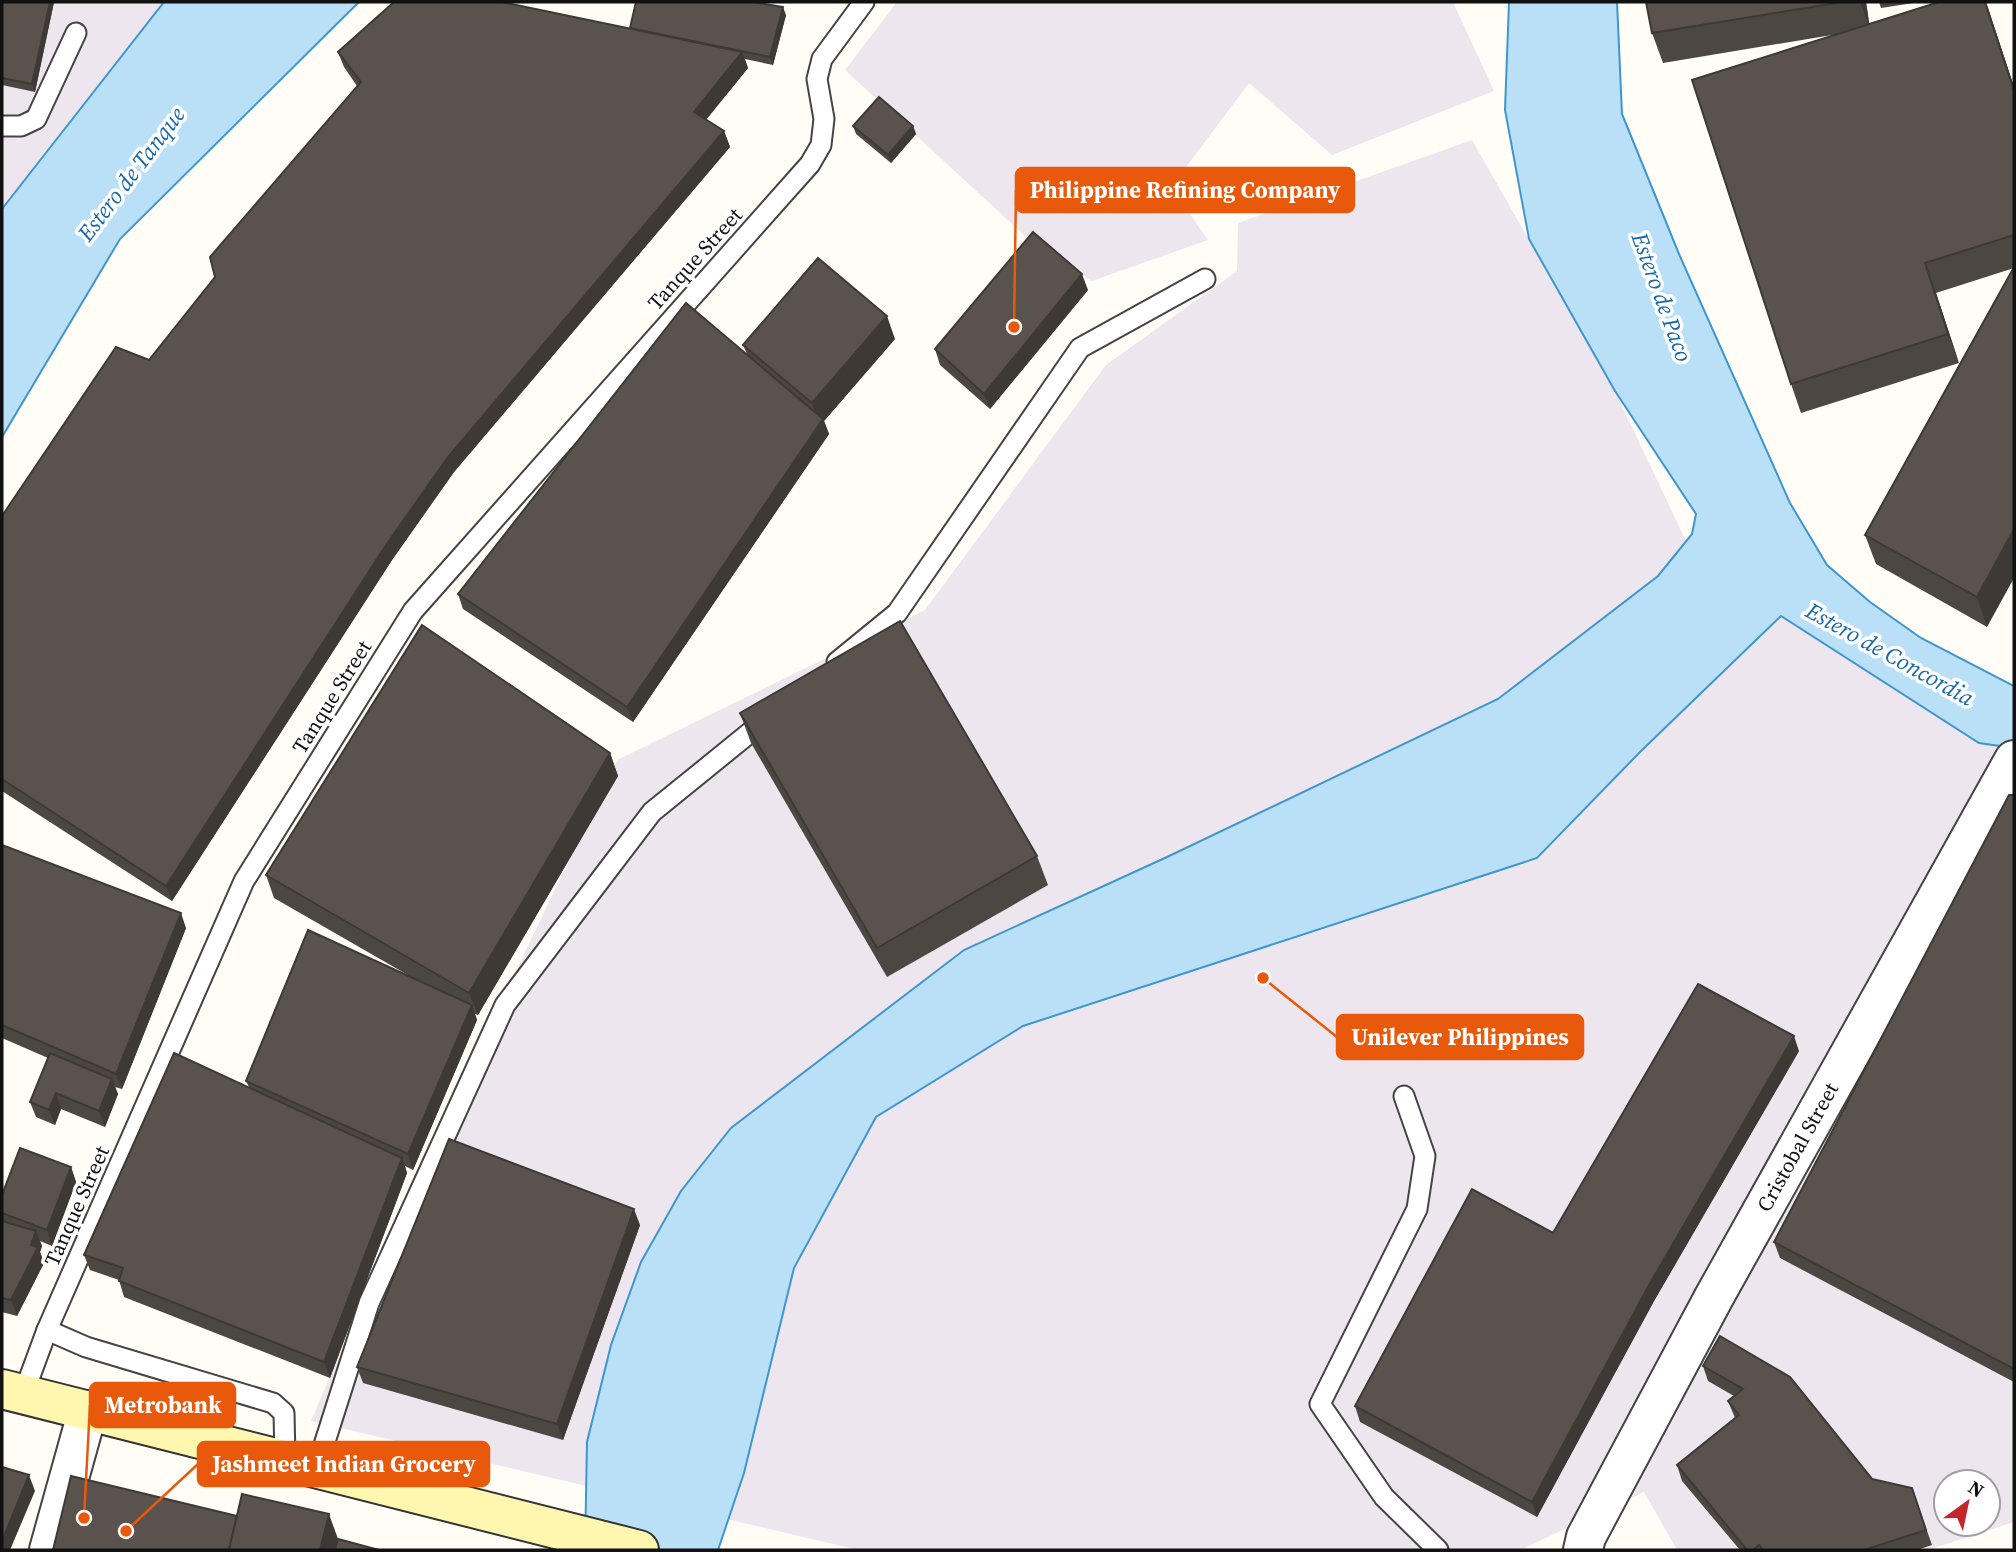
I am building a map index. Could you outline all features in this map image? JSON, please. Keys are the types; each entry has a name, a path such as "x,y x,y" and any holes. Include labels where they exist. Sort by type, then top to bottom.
{"main road":[{"path":"12,1392 639,1550"}],"street":[{"name":"Cristobal Street","path":"1579,1546 1714,1297 2013,762"},
{"path":"48,1550 88,1410"}],"lane":[{"name":"Tanque Street","path":"12,1392 47,1330 244,881 413,611 810,163 821,145 824,119 817,79 822,59 864,2"},
{"path":"2,126 21,126 36,120 76,33"},
{"path":"822,674 897,613 1080,348 1205,279"},
{"path":"301,1463 369,1303 505,1005 652,812 780,708"},
{"path":"1405,1096 1425,1156 1417,1209 1320,1404 1384,1497 1438,1550"},
{"path":"47,1330 86,1347 273,1403 284,1413 301,1463"}],"shaded area":[{"path":"2,2 164,2 2,209"},
{"path":"897,2 1453,2 1494,91 1332,155 1249,83 1171,187 1208,240 1092,281 1038,248 845,70"},
{"path":"1472,140 1615,391 1703,577 1798,625 2014,748 2014,1522 2002,1526 2002,1468 1932,1468 1932,1538 1965,1538 1928,1550 1677,1550 1644,1492 1520,1550 858,1550 311,1421 408,1196 617,760 925,610 1106,365 1237,271 1238,223"}],"water":[{"name":"Estero de Tanque","path":"164,2 359,2 120,239 2,437 2,209"},
{"path":"1509,2 1617,2 1622,114 1679,254 1790,503 1827,565 1870,602 1921,638 2014,686 2014,748 1979,743 1781,616 1640,752 1537,858 1023,1026 876,1117 794,1268 744,1473 718,1550 585,1550 587,1442 611,1345 641,1262 681,1191 731,1128 964,950 1167,857 1498,699 1658,576 1692,534 1696,514 1615,391 1529,239 1505,110"}],"building":[{"path":"2,2 50,2 32,84 2,78"},
{"path":"394,2 502,2 742,52 694,112 724,131 448,457 386,545 166,886 2,779 2,516 116,347 149,360 215,277 210,257 361,82 338,52"},
{"path":"636,2 753,2 783,7 770,57 630,28"},
{"path":"1646,2 1843,2 1652,33"},
{"path":"1939,2 1985,2 2014,91 2014,235 1925,263 1948,334 1791,384 1692,80"},
{"path":"879,97 913,126 888,155 853,126"},
{"path":"1033,232 1082,274 984,394 935,349"},
{"path":"818,258 887,316 812,403 743,345"},
{"path":"2013,269 2014,529 1977,597 1865,535"},
{"path":"686,303 823,419 627,707 458,594"},
{"path":"900,621 1037,856 877,948 740,713"},
{"path":"422,625 610,753 469,993 266,875"},
{"path":"2009,795 2014,795 2014,1369 1774,1242"},
{"path":"2,845 181,913 116,1074 2,1025"},
{"path":"308,930 472,1005 408,1154 246,1081"},
{"path":"1698,984 1794,1036 1649,1285 1532,1502 1355,1406 1472,1189 1553,1233"},
{"path":"50,1053 112,1079 99,1111 56,1093 49,1110 30,1102"},
{"path":"174,1053 402,1158 324,1362 119,1281 123,1268 84,1255"},
{"path":"449,1139 634,1209 557,1424 357,1367"},
{"path":"20,1148 71,1167 47,1230 2,1213 2,1195"},
{"path":"2,1221 36,1231 31,1245 38,1247 11,1300 2,1298"},
{"path":"1720,1336 1790,1377 1872,1479 1912,1488 1926,1530 1864,1550 1763,1550 1759,1545 1753,1550 1747,1550 1677,1465 1739,1415 1728,1401 1743,1389 1703,1366"},
{"path":"2,1467 29,1475 2,1541"},
{"path":"71,1476 237,1516 229,1550 53,1550"},
{"path":"242,1494 329,1514 320,1550 229,1550"},
{"path":"338,1539 379,1550 335,1550"}],"place":[{"name":"Philippine Refining Company","path":"1014,327"},
{"name":"Unilever Philippines","path":"1263,978"},
{"name":"Metrobank","path":"84,1518"},
{"name":"Jashmeet Indian Grocery","path":"126,1531"}],"water label":[{"name":"Estero de Paco","path":"1662,297"},
{"name":"Estero de Concordia","path":"1890,654"}]}
